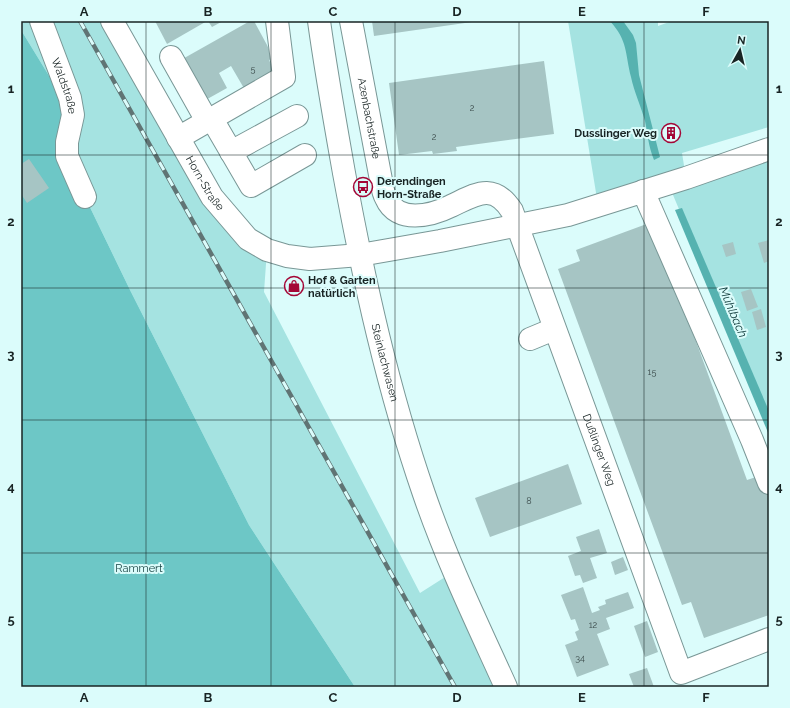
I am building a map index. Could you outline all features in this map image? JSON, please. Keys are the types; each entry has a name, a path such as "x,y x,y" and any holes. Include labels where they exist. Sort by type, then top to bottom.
{"street":[{"name":"Waldstraße","path":"41,21 70,98 73,115 67,142 67,156 84,197"},
{"name":"Horn-Straße","path":"112,21 212,197 248,239 257,246 287,256 310,259 360,255"},
{"path":"178,138 284,77 277,21"},
{"name":"Steinlachwasen","path":"319,21 337,134 360,255 397,409 424,496 453,572 506,687"},
{"name":"Azenbachstraße","path":"351,21 381,180 386,198 394,209 406,215 424,216 451,206 470,196 488,193 496,195 507,204 512,211 516,226"},
{"path":"171,58 251,186 305,155"},
{"path":"231,152 297,116"},
{"path":"360,255 516,226 568,214 686,178 769,149"},
{"path":"643,191 752,440 769,483"},
{"name":"Dußlinger Weg","path":"516,226 682,673 769,639"},
{"path":"530,339 554,329"}],"shaded area":[{"path":"21,21 112,21 212,197 267,250 264,292 420,593 453,572 506,687 355,687 249,525 131,292 72,170 73,115 21,30"},
{"path":"568,21 658,21 658,26 672,21 769,21 769,127 682,153 686,178 769,149 769,424 668,183 598,205"},
{"path":"610,21 623,21 633,35 636,43 639,75 660,157 654,160 649,145 645,121 632,83 623,41 616,28"},
{"path":"682,208 769,411 769,435 675,210"}],"green space":[{"name":"Rammert","path":"21,30 73,115 69,130 85,197 131,292 249,525 355,687 21,687"}],"building":[{"path":"155,21 207,21 167,44"},
{"path":"208,21 223,21 212,27"},
{"path":"250,21 254,21 267,45 273,58 269,60 275,73 245,90 231,66 219,73 227,88 202,102 179,61"},
{"path":"372,21 472,21 472,22 374,36"},
{"path":"544,61 554,134 456,147 457,151 433,154 432,151 399,155 389,83"},
{"path":"29,159 49,188 27,203 21,194 21,164"},
{"path":"652,222 747,480 762,475 769,492 769,615 704,638 691,602 682,605 558,269 580,261 576,250"},
{"path":"769,240 769,261 764,263 758,243"},
{"path":"733,242 736,254 726,257 722,245"},
{"path":"751,289 758,307 747,311 741,292"},
{"path":"761,309 766,327 757,330 752,312"},
{"path":"568,464 582,504 490,537 475,498"},
{"path":"599,529 607,553 590,558 597,578 583,583 580,575 575,576 568,556 581,551 576,537"},
{"path":"623,557 628,570 615,575 611,562"},
{"path":"583,587 592,613 600,610 598,607 606,604 605,600 628,592 634,608 606,618 610,629 597,634 609,665 577,677 565,645 578,640 575,632 579,630 575,619 571,620 561,595"},
{"path":"647,621 658,652 645,657 634,626"},
{"path":"647,668 654,687 634,687 629,674"}],"railway":[{"path":"80,21 455,687"}],"place":[{"name":"Dusslinger Weg","path":"671,133"},
{"name":"Derendingen Horn-Straße","path":"363,187"},
{"name":"Hof & Garten natürlich","path":"294,286"}],"water label":[{"name":"Mühlbach","path":"733,312"}]}
